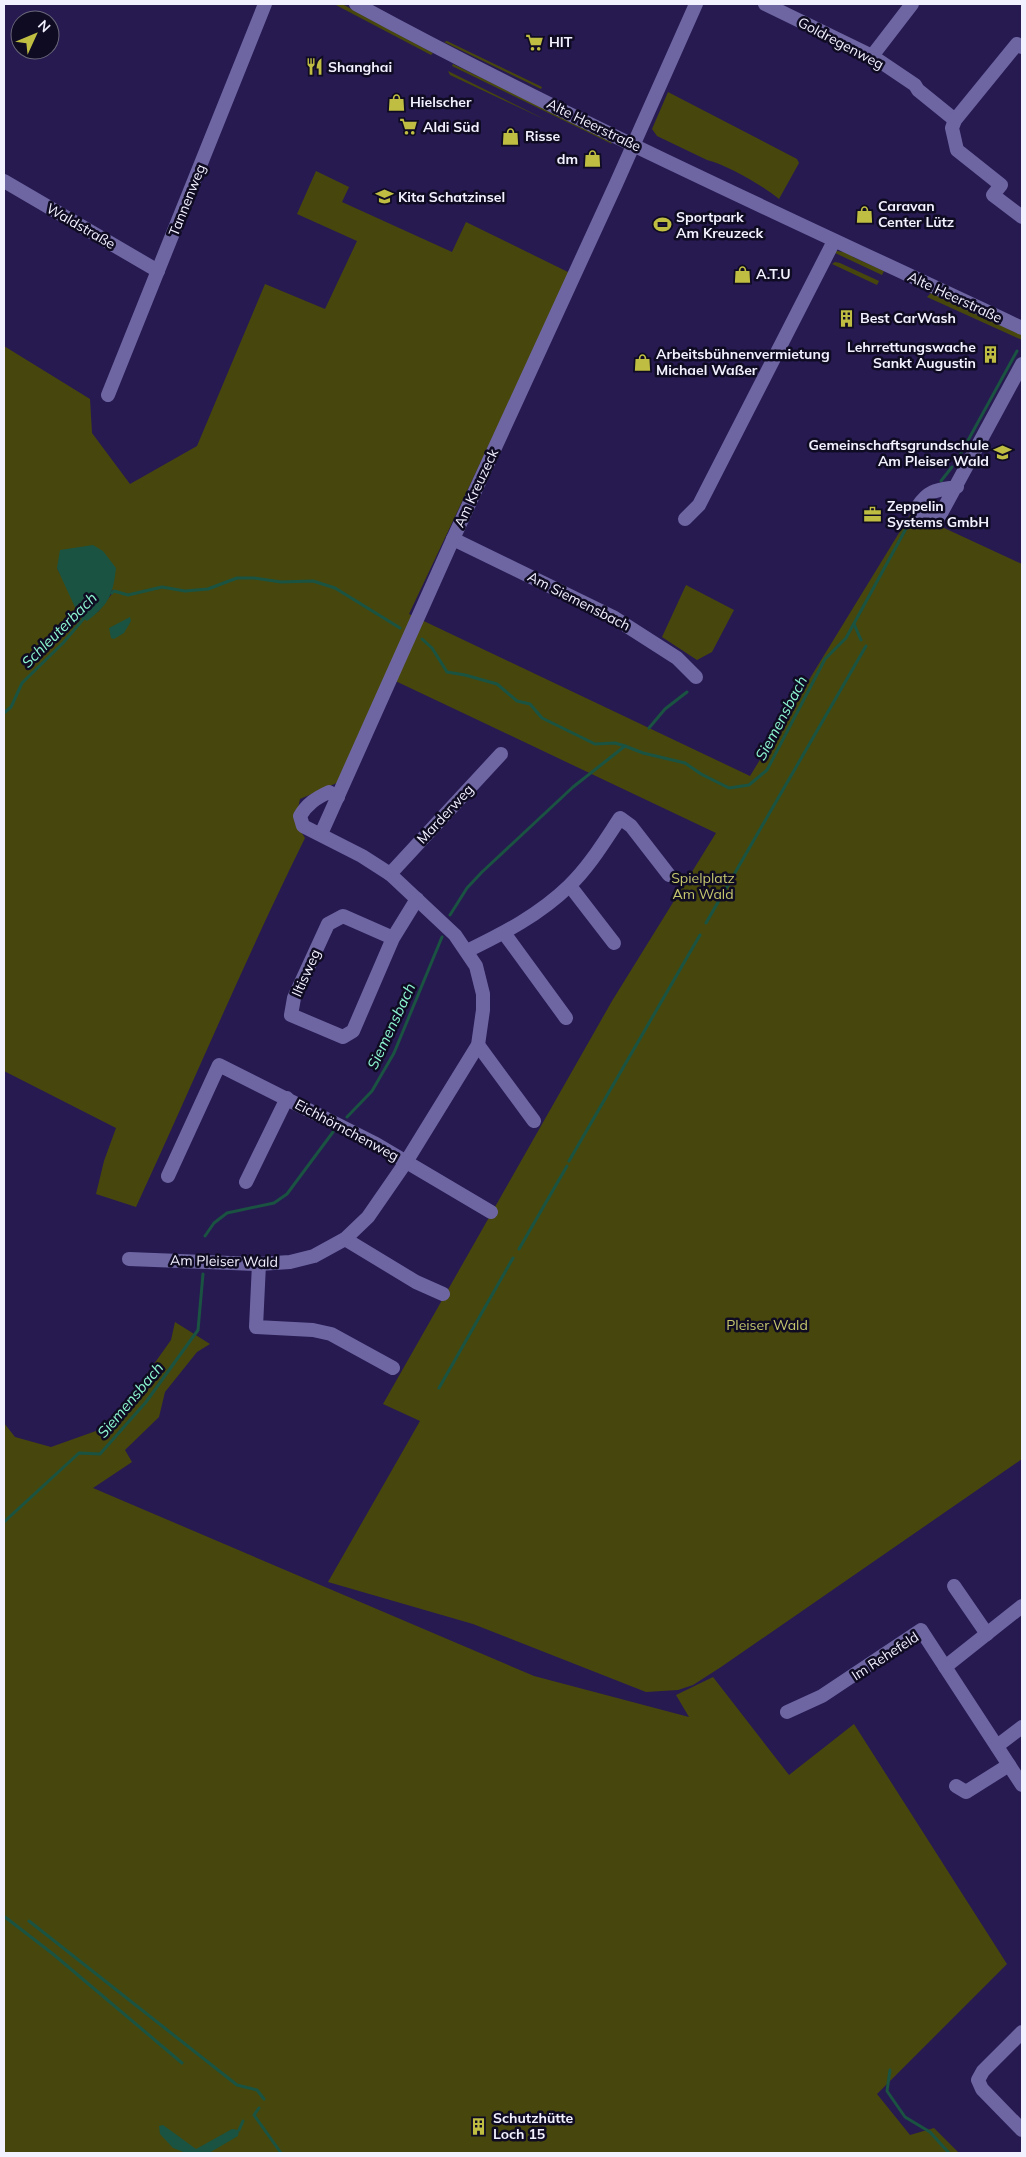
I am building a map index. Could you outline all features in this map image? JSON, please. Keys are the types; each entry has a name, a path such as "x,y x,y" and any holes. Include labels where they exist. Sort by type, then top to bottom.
{"street":[{"name":"Tannenweg","path":"108,395 265,4"},
{"name":"Alte Heerstraße","path":"356,4 447,53 633,144 834,241 1022,328"},
{"name":"Am Kreuzeck","path":"322,834 453,539 696,4"},
{"name":"Goldregenweg","path":"765,4 872,56 915,86 955,120"},
{"path":"872,56 912,4"},
{"path":"1022,47 1017,44 955,120 952,128 956,150 1001,185 993,195 1022,218"},
{"name":"Waldstraße","path":"4,181 158,271"},
{"path":"685,519 699,505 834,241"},
{"path":"957,487 1022,364"},
{"name":"Am Siemensbach","path":"453,539 613,617 678,658 696,677"},
{"name":"Marderweg","path":"390,874 501,754"},
{"name":"Am Pleiser Wald","path":"129,1259 259,1264 290,1262 314,1256 346,1239 368,1217 406,1162 478,1045 484,1010 483,994 476,966 467,950 455,935 390,874 362,856 303,826 300,816 305,807 329,792 338,797"},
{"path":"467,950 504,933 543,909 570,886 593,858 620,818 631,826 669,875"},
{"path":"570,886 614,943"},
{"name":"Iltisweg","path":"393,938 342,916 328,924 294,998 290,1016 343,1037 353,1031 393,938 417,898"},
{"path":"504,933 566,1018"},
{"path":"478,1045 534,1121"},
{"name":"Eichhörnchenweg","path":"168,1176 219,1066 288,1098 376,1144 406,1162"},
{"name":"Eichhörnchenweg","path":"246,1182 288,1098"},
{"path":"406,1162 490,1212"},
{"path":"346,1239 416,1282 442,1294"},
{"path":"259,1264 256,1327 314,1330 331,1334 394,1368"},
{"path":"954,1586 987,1634"},
{"path":"945,1667 1022,1606"},
{"name":"Im Rehefeld","path":"787,1712 822,1696 921,1630 1022,1785"},
{"path":"997,1746 1022,1727"},
{"path":"956,1786 966,1792 1009,1765"},
{"path":"1022,2032 983,2071 978,2080 982,2089 1022,2130"}],"green space":[{"path":"334,4 342,4 433,53 431,55"},
{"path":"447,41 542,87 541,89 444,42"},
{"path":"453,64 610,140 612,144 452,66"},
{"path":"448,71 548,121 450,75"},
{"path":"668,92 797,159 799,163 779,199 734,171 657,136 652,129"},
{"path":"316,171 349,187 342,202 452,252 466,222 570,273 409,614 750,776 910,515 938,519 942,527 1022,564 1022,1459 721,1667 693,1685 678,1690 646,1692 473,1624 328,1582 420,1421 383,1404 612,1001 716,833 387,677 339,782 300,799 295,822 305,838 261,929 136,1207 96,1194 104,1161 116,1128 4,1071 4,346 90,399 92,433 130,484 197,446 265,284 325,309 357,241 297,214","holes":["57,568 114,591 98,612 67,587"]},
{"path":"833,252 851,253 853,257 884,271 882,275"},
{"path":"835,262 879,281 877,285 832,264"},
{"path":"931,293 1015,332 1022,333 1022,340 927,297"},
{"path":"686,585 734,610 712,652 697,660 662,637"},
{"path":"175,1322 210,1344 197,1352 165,1392 159,1417 125,1450 132,1462 93,1488 534,1676 689,1717 676,1695 713,1677 789,1775 854,1724 1007,1964 877,2094 910,2135 934,2128 959,2153 4,2153 4,1423 15,1437 51,1447 110,1426 171,1340"}],"shaded area":[{"path":"93,545 103,551 116,568 109,598 87,621 79,616 57,568 60,550"},
{"path":"130,617 131,621 124,633 114,639 111,638 109,628"},
{"path":"163,2125 196,2149 232,2129 239,2130 238,2136 209,2153 186,2153 173,2148 160,2134 159,2126"}],"waterway":[{"name":"Siemensbach","path":"960,455 1017,351"},
{"name":"Siemensbach","path":"941,481 952,467"},
{"name":"Siemensbach","path":"450,915 467,888 482,872 573,787 625,746 643,753 685,763 701,774 729,788 749,785 767,770 825,659 846,638 914,514"},
{"name":"Schleuterbach","path":"112,593 114,591 128,595 162,587 185,591 208,589 237,578 254,578 281,582 313,581 335,588 400,628"},
{"name":"Schleuterbach","path":"4,713 11,707 22,683 63,643 85,617"},
{"path":"854,624 861,640"},
{"name":"Schleuterbach","path":"422,639 432,648 447,672 497,684 517,701 530,704 542,718 595,744 615,743 625,746"},
{"path":"706,923 866,646"},
{"path":"649,728 665,709 687,692"},
{"path":"569,1161 700,935"},
{"name":"Siemensbach","path":"347,1117 372,1091 394,1053 442,937"},
{"name":"Siemensbach","path":"205,1236 214,1223 227,1213 274,1203 287,1194 333,1132"},
{"path":"519,1249 567,1166"},
{"path":"439,1388 513,1258"},
{"name":"Siemensbach","path":"4,1522 79,1453 100,1454 146,1402 198,1330 203,1274"},
{"path":"5,1917 53,1954 182,2063"},
{"path":"29,1921 237,2085 257,2090 264,2099"},
{"path":"890,2070 887,2091 905,2117 930,2132 949,2153"},
{"path":"259,2108 254,2115 281,2153"},
{"path":"239,2130 243,2121"}],"place":[{"name":"HIT","path":"535,42"},
{"name":"Shanghai","path":"314,67"},
{"name":"Hielscher","path":"396,102"},
{"name":"Aldi Süd","path":"409,127"},
{"name":"Risse","path":"511,136"},
{"name":"dm","path":"592,159"},
{"name":"Kita Schatzinsel","path":"384,197"},
{"name":"Caravan Center Lütz","path":"864,214"},
{"name":"Sportpark Am Kreuzeck","path":"662,225"},
{"name":"A.T.U","path":"742,274"},
{"name":"Best CarWash","path":"846,318"},
{"name":"Lehrrettungswache Sankt Augustin","path":"990,355"},
{"name":"Arbeitsbühnenvermietung Michael Waßer","path":"642,362"},
{"name":"Gemeinschaftsgrundschule Am Pleiser Wald","path":"1003,453"},
{"name":"Zeppelin Systems GmbH","path":"873,514"},
{"name":"Schutzhütte Loch 15","path":"479,2126"}],"park label":[{"name":"Spielplatz Am Wald","path":"703,886"},
{"name":"Pleiser Wald","path":"767,1325"}]}
